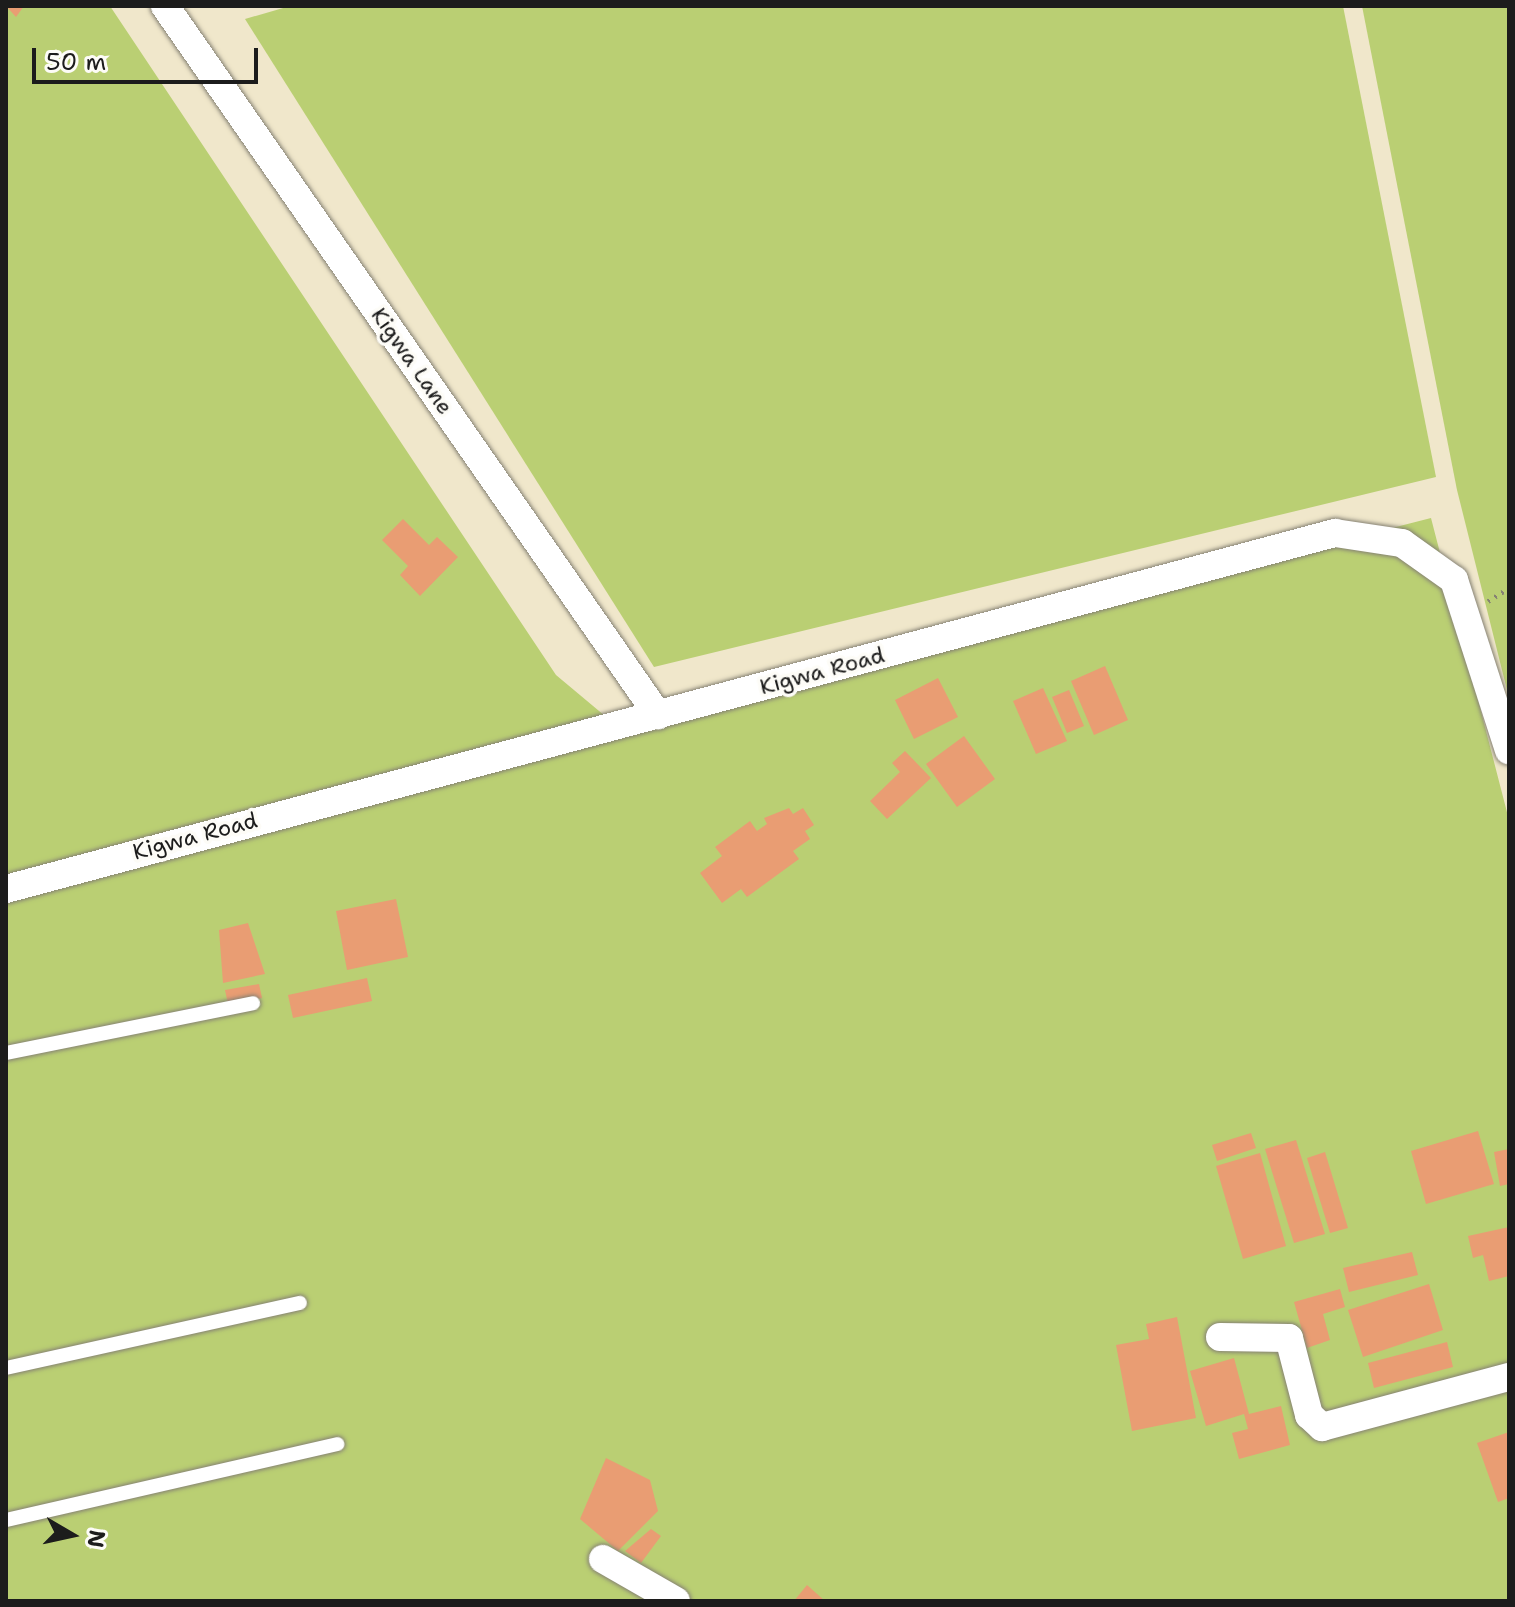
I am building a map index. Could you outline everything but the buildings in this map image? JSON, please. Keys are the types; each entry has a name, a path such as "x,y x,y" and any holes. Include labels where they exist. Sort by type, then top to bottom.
{"street":[{"name":"Kigwa Lane","path":"165,6 658,715"},
{"name":"Kigwa Road","path":"6,889 1357,532 1402,543 1454,580 1509,750"},
{"path":"1220,1337 1289,1338 1309,1415 1322,1427 1509,1377"},
{"path":"603,1559 676,1601"}],"lane":[{"path":"6,1053 253,1003"},
{"path":"6,1368 300,1303"},
{"path":"6,1520 337,1444"}],"green space":[{"path":"6,6 110,6 556,675 617,726 1431,518 1509,820 1509,1601 6,1601"},
{"path":"290,6 1343,6 1436,477 654,667 245,19"},
{"path":"1362,6 1509,6 1509,698 1457,490"}]}
